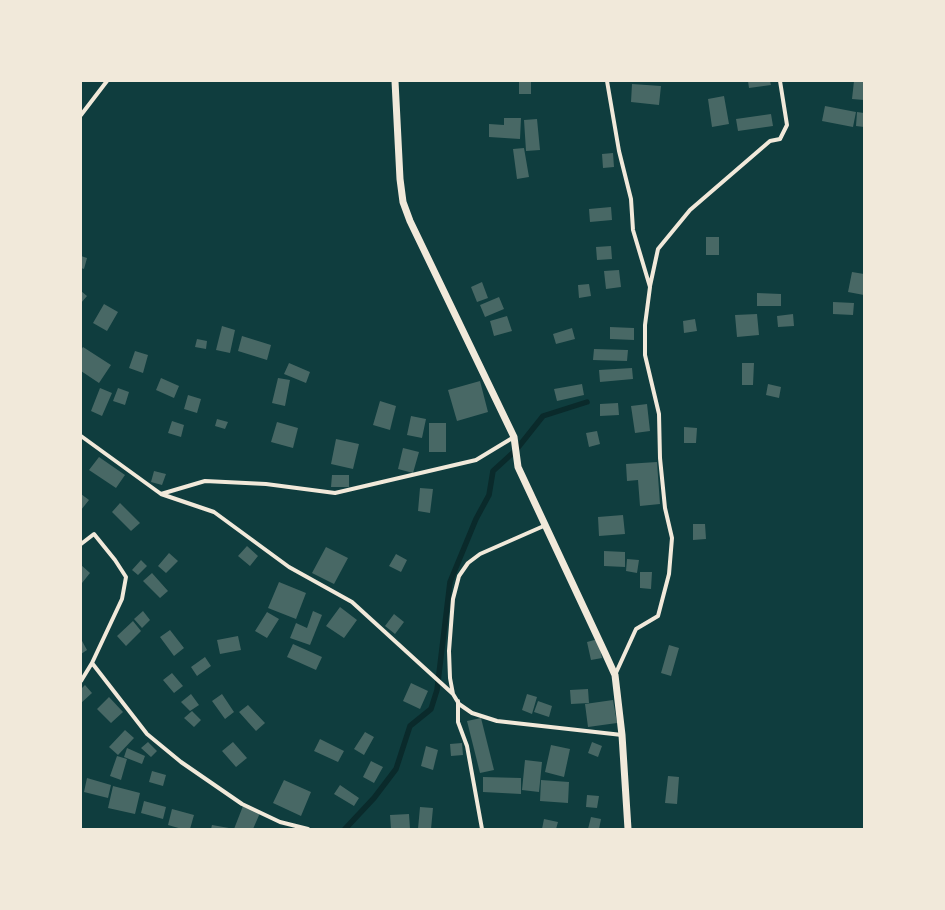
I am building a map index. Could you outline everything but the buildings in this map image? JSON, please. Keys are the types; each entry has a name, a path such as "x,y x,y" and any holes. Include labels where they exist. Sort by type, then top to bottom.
{"street":[{"path":"81,115 107,81"},
{"path":"395,81 400,179 404,202 410,221 514,437 518,466 615,675 622,735 628,829"},
{"path":"607,81 619,151 631,199 633,230 650,286"},
{"path":"615,675 636,629 658,616 669,574 672,538 665,508 660,458 659,414 644,355 645,325 650,286 658,249 690,210 770,141 780,139 787,125 780,81"},
{"path":"81,436 161,494 214,512 289,567 352,602 472,713 497,721 622,735"},
{"path":"161,494 205,481 266,484 335,493 476,460 514,437"},
{"path":"453,694 450,678 449,651 453,599 459,576 468,563 480,554 546,525"},
{"path":"81,544 94,534 115,560 126,577 122,599 92,663 81,681"},
{"path":"92,663 147,734 181,762 242,804 280,822 308,829"},
{"path":"458,701 458,722 467,746 482,829"}],"waterway":[{"path":"345,829 374,798 396,769 410,726 431,709 437,690 450,582 476,519 489,495 493,471 516,450 543,416 587,402"}]}
